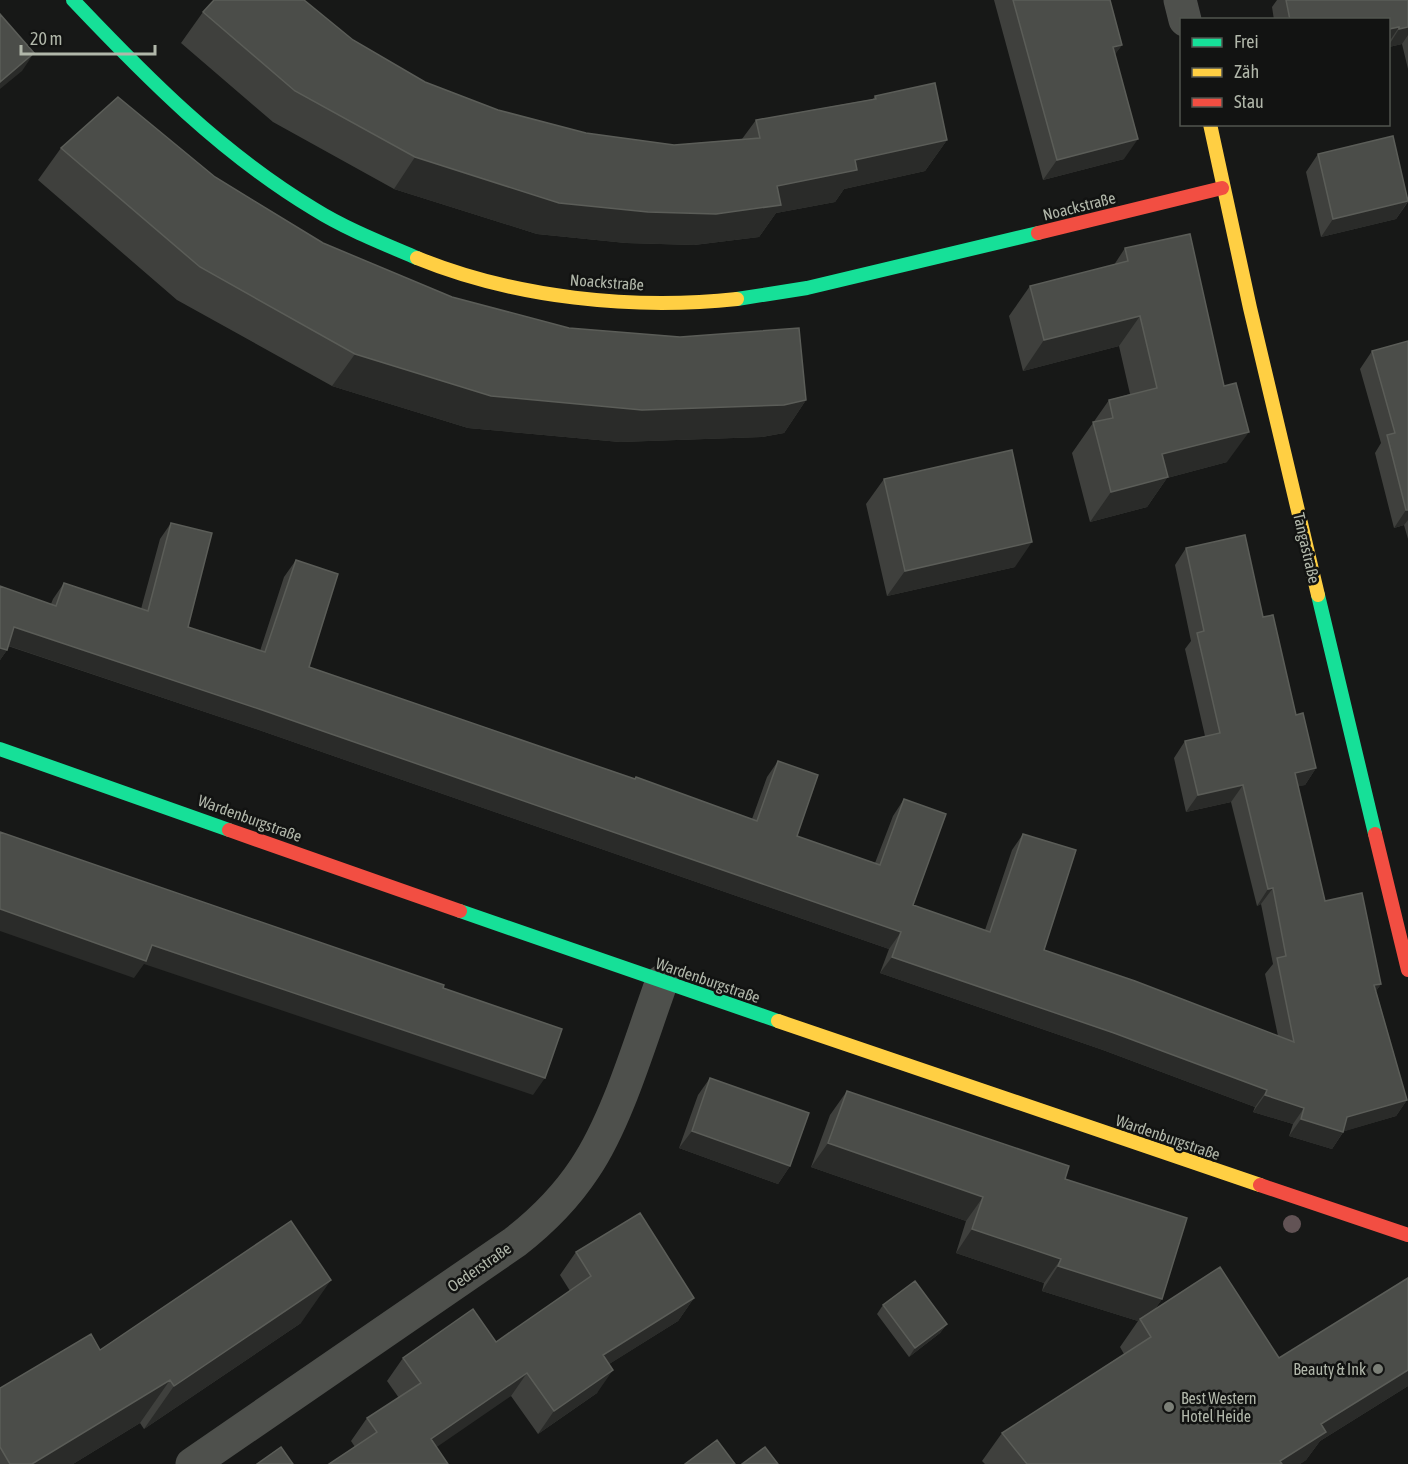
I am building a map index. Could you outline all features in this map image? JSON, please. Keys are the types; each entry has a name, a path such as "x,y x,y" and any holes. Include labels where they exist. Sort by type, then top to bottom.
{"street":[{"name":"Noackstraße","path":"73,0 193,122 230,152 293,197 327,218 396,250 459,274 527,291 607,301 681,303 732,300 918,262 1222,188"},
{"path":"1180,0 1184,18"},
{"name":"Tangastraße","path":"1210,126 1222,188 1408,970"},
{"name":"Wardenburgstraße","path":"0,749 662,981 1406,1230"},
{"name":"Oederstraße","path":"192,1464 537,1225 562,1198 599,1145 662,981"}],"building":[{"path":"214,0 304,0 353,40 425,82 498,110 586,133 674,145 760,138 756,120 876,99 875,96 935,83 947,140 855,160 857,170 777,186 781,205 716,214 648,212 559,203 415,157 295,91 203,12"},
{"path":"1013,0 1110,0 1122,45 1113,47 1138,139 1057,160"},
{"path":"1286,0 1408,0 1408,27 1399,29 1399,27 1390,29 1390,18 1290,18"},
{"path":"0,14 34,53 0,82"},
{"path":"118,97 215,177 323,243 452,297 569,328 680,337 799,328 806,400 784,405 642,410 491,396 355,354 200,267 61,148"},
{"path":"1393,136 1408,201 1333,219 1318,154"},
{"path":"1190,234 1224,386 1236,383 1249,432 1162,454 1168,477 1111,492 1093,422 1113,418 1109,400 1157,388 1140,316 1044,340 1030,286 1128,261 1125,248"},
{"path":"1408,341 1408,510 1406,510 1387,435 1395,433 1372,351"},
{"path":"1012,450 1032,542 905,571 884,479"},
{"path":"171,523 212,533 188,627 265,652 296,560 338,574 309,667 635,779 636,777 757,821 778,761 818,775 797,836 880,865 904,799 946,814 913,905 990,932 1023,834 1076,850 1044,950 1135,981 1294,1042 1277,958 1286,956 1273,888 1268,889 1243,785 1198,795 1185,741 1220,733 1197,633 1204,631 1186,548 1245,535 1263,617 1273,615 1296,715 1303,713 1316,768 1295,773 1325,901 1362,893 1381,984 1374,985 1407,1100 1347,1117 1343,1132 1301,1119 1304,1108 1265,1095 1267,1090 1114,1033 892,957 901,932 265,711 14,627 7,650 0,648 0,586 56,606 64,583 148,611"},
{"path":"0,832 444,985 443,988 562,1029 545,1078 152,945 146,961 0,909"},
{"path":"710,1078 809,1113 790,1166 692,1131"},
{"path":"847,1091 1069,1166 1065,1179 1187,1218 1162,1299 1058,1266 1061,1259 972,1229 983,1197 828,1143"},
{"path":"640,1213 694,1298 603,1355 613,1370 554,1411 527,1373 431,1439 448,1464 329,1464 377,1432 367,1418 421,1383 403,1358 473,1309 496,1342 591,1276 576,1252"},
{"path":"291,1221 331,1280 174,1386 170,1380 32,1464 10,1464 0,1447 0,1388 91,1334 100,1350"},
{"path":"1220,1267 1279,1358 1408,1278 1408,1370 1321,1424 1326,1432 1280,1461 1282,1464 1027,1464 1002,1433 1151,1337 1140,1319"},
{"path":"915,1281 947,1324 915,1348 883,1305"},
{"path":"717,1440 735,1464 685,1464"},
{"path":"281,1447 293,1464 257,1464"},
{"path":"765,1447 778,1464 742,1464"}],"traffic: fast":[{"path":"73,0 157,86 216,139 248,164 326,216 417,258"},
{"path":"737,299 807,288 1038,233"},
{"path":"1318,595 1375,834"},
{"path":"0,749 229,830"},
{"path":"460,911 778,1021"}],"traffic: slow":[{"path":"1210,126 1250,308 1318,595"},
{"path":"417,258 494,283 574,298 656,303 737,299"},
{"path":"778,1021 1260,1185"}],"traffic: jam":[{"path":"1038,233 1222,188"},
{"path":"229,830 460,911"},
{"path":"1375,834 1408,970"},
{"path":"1260,1185 1408,1235"}],"place":[{"name":"Beauty & Ink","path":"1378,1369"},
{"name":"Best Western Hotel Heide","path":"1169,1407"}]}
